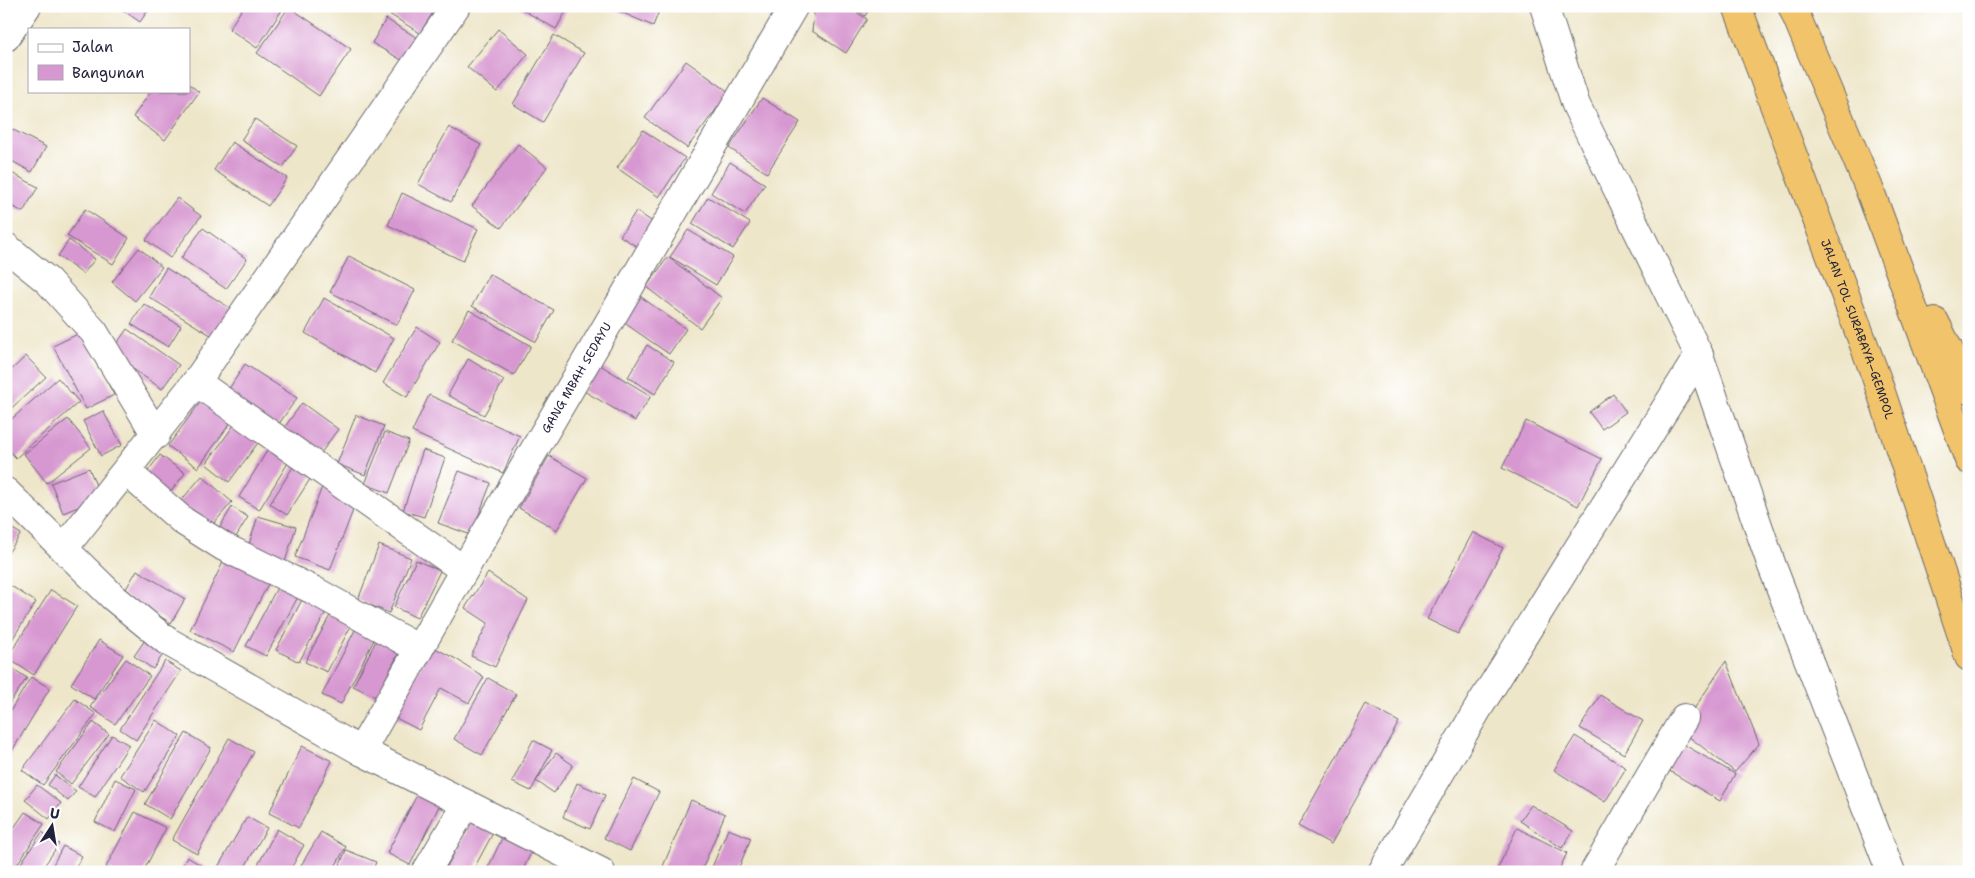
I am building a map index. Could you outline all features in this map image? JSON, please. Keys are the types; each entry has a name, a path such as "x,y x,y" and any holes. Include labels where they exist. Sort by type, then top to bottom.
{"highway":[{"name":"JALAN TOL SURABAYA–GEMPOL","path":"1737,6 1876,377 1969,657"},
{"path":"1792,6 1869,188 1969,460"},
{"path":"1869,188 1969,390"}],"street":[{"path":"6,37 27,6"},
{"path":"64,548 156,435 196,382 456,6"},
{"name":"GANG MBAH SEDAYU","path":"361,750 464,570 794,6"},
{"path":"1544,6 1576,105 1699,355 1772,566 1891,872"},
{"path":"6,247 48,282 94,332 156,435"},
{"path":"1382,872 1479,708 1699,355"},
{"path":"196,382 464,570"},
{"path":"126,471 182,521 224,547 313,590 419,649"},
{"path":"6,492 113,597 167,641 361,750 601,872"},
{"path":"1594,872 1684,718"},
{"path":"426,872 466,804"}],"building":[{"path":"117,6 151,6 140,22"},
{"path":"244,6 284,7 257,48 229,29"},
{"path":"376,6 437,6 420,33"},
{"path":"516,6 569,6 556,29"},
{"path":"607,6 661,6 653,26"},
{"path":"815,6 846,6 867,19 846,53 812,31"},
{"path":"850,6 871,6 865,16"},
{"path":"289,7 351,49 319,96 257,53"},
{"path":"386,19 426,43 412,66 372,43"},
{"path":"498,29 528,54 497,92 467,67"},
{"path":"554,35 584,53 543,122 513,104"},
{"path":"686,61 729,92 687,148 645,118"},
{"path":"190,85 199,92 165,140 133,117 150,92 190,92"},
{"path":"762,98 800,122 767,173 729,148"},
{"path":"255,119 297,146 283,167 241,140"},
{"path":"6,126 46,147 32,172 6,158"},
{"path":"449,127 481,145 451,202 418,184"},
{"path":"643,130 685,158 659,197 617,168"},
{"path":"232,142 287,178 268,206 214,170"},
{"path":"518,144 547,167 501,228 472,206"},
{"path":"730,162 765,184 745,214 711,193"},
{"path":"6,170 38,187 23,212 6,203"},
{"path":"402,193 478,229 463,261 388,225"},
{"path":"708,197 750,223 733,249 692,224"},
{"path":"177,198 201,216 170,258 146,240"},
{"path":"85,209 129,238 113,264 67,236"},
{"path":"636,211 662,228 647,253 620,236"},
{"path":"203,228 247,259 226,289 181,258"},
{"path":"688,230 733,257 716,285 670,257"},
{"path":"69,240 95,259 83,274 58,256"},
{"path":"139,248 162,267 135,301 112,282"},
{"path":"349,256 415,290 397,325 330,292"},
{"path":"668,257 722,298 700,328 646,287"},
{"path":"166,268 235,311 217,339 149,297"},
{"path":"489,274 554,310 536,342 472,306"},
{"path":"641,297 686,329 669,354 623,322"},
{"path":"324,298 394,338 375,373 305,333"},
{"path":"144,304 181,326 168,347 131,324"},
{"path":"469,310 531,346 514,375 452,340"},
{"path":"417,327 440,342 407,397 383,383"},
{"path":"127,329 179,365 162,389 110,353"},
{"path":"82,332 114,395 86,409 53,346"},
{"path":"647,345 674,362 655,394 628,377"},
{"path":"26,356 46,377 6,413 6,375"},
{"path":"468,359 504,380 484,415 448,395"},
{"path":"245,364 297,398 276,428 225,395"},
{"path":"600,365 651,396 635,421 584,391"},
{"path":"58,378 79,402 16,458 6,447 6,424"},
{"path":"1613,394 1626,412 1602,429 1589,412"},
{"path":"429,395 520,436 503,473 412,432"},
{"path":"201,401 231,422 198,468 168,446"},
{"path":"302,403 338,429 321,453 284,428"},
{"path":"103,411 122,445 101,456 83,421"},
{"path":"356,415 384,426 365,475 337,464"},
{"path":"239,418 263,436 229,482 206,464"},
{"path":"68,419 91,448 47,483 24,454"},
{"path":"1526,421 1602,459 1578,506 1502,468"},
{"path":"385,432 409,441 389,493 365,484"},
{"path":"270,446 291,458 259,510 239,497"},
{"path":"423,450 445,458 424,517 403,511"},
{"path":"160,455 185,473 167,497 142,479"},
{"path":"549,456 587,478 557,530 519,508"},
{"path":"296,462 314,473 287,515 270,504"},
{"path":"89,468 101,498 63,513 51,483"},
{"path":"459,471 491,483 471,535 438,523"},
{"path":"202,476 232,502 209,529 178,504"},
{"path":"322,487 357,500 330,570 295,557"},
{"path":"232,507 248,517 231,545 215,535"},
{"path":"258,516 296,527 284,565 246,554"},
{"path":"6,525 21,534 6,556"},
{"path":"1473,532 1503,548 1458,634 1427,619"},
{"path":"379,545 411,558 389,613 358,600"},
{"path":"228,552 273,574 234,652 190,630"},
{"path":"416,560 440,571 417,618 394,607"},
{"path":"137,570 185,599 171,623 123,594"},
{"path":"488,573 528,600 495,667 471,656 488,623 465,608"},
{"path":"279,584 299,595 266,656 246,646"},
{"path":"11,586 36,602 6,649 6,594"},
{"path":"51,590 77,606 34,675 7,658"},
{"path":"305,594 329,606 299,662 276,650"},
{"path":"334,608 355,618 327,672 305,662"},
{"path":"357,626 376,636 341,704 322,695"},
{"path":"381,631 404,643 376,697 353,686"},
{"path":"147,637 166,650 153,669 134,656"},
{"path":"99,640 123,655 94,699 71,684"},
{"path":"431,646 484,677 469,703 441,688 419,730 394,717"},
{"path":"126,659 150,676 115,724 90,707"},
{"path":"165,661 181,671 136,740 120,729"},
{"path":"1726,661 1759,744 1735,772 1680,730"},
{"path":"6,664 27,678 6,708"},
{"path":"31,677 50,688 6,761 6,718"},
{"path":"488,678 516,694 482,755 454,739"},
{"path":"1600,695 1643,721 1624,754 1580,728"},
{"path":"75,699 96,714 43,785 22,770"},
{"path":"1366,704 1399,722 1331,844 1298,826"},
{"path":"156,720 180,736 144,792 120,776"},
{"path":"93,722 109,734 71,784 56,772"},
{"path":"186,733 211,748 170,819 145,804"},
{"path":"112,735 129,745 95,797 78,787"},
{"path":"1575,736 1626,768 1605,802 1554,770"},
{"path":"229,738 254,752 197,854 172,840"},
{"path":"533,740 552,750 531,791 512,782"},
{"path":"1676,740 1735,774 1720,801 1661,766"},
{"path":"302,746 332,761 299,828 269,813"},
{"path":"556,753 573,765 554,793 536,781"},
{"path":"55,775 76,791 68,801 48,785"},
{"path":"115,779 136,789 115,832 95,822"},
{"path":"634,779 659,792 630,851 604,838"},
{"path":"577,783 605,795 590,829 563,817"},
{"path":"37,785 61,803 49,819 25,800"},
{"path":"417,795 439,806 410,865 387,853"},
{"path":"691,800 725,814 701,872 663,872 661,871"},
{"path":"1531,805 1573,831 1562,848 1520,821"},
{"path":"25,812 44,824 12,872 6,872 6,839"},
{"path":"135,812 166,828 143,872 115,872 106,867"},
{"path":"247,817 267,828 242,872 227,872 218,867"},
{"path":"471,822 493,833 472,872 444,872"},
{"path":"1517,828 1567,853 1558,872 1496,872"},
{"path":"277,829 304,845 289,872 254,872"},
{"path":"728,829 751,838 737,872 710,872"},
{"path":"42,832 59,844 40,872 15,872"},
{"path":"321,832 346,847 332,872 297,872"},
{"path":"505,832 534,846 522,872 486,872"},
{"path":"63,846 82,856 73,872 49,872"},
{"path":"346,850 376,862 372,872 337,872"},
{"path":"187,857 213,872 179,872"}]}
